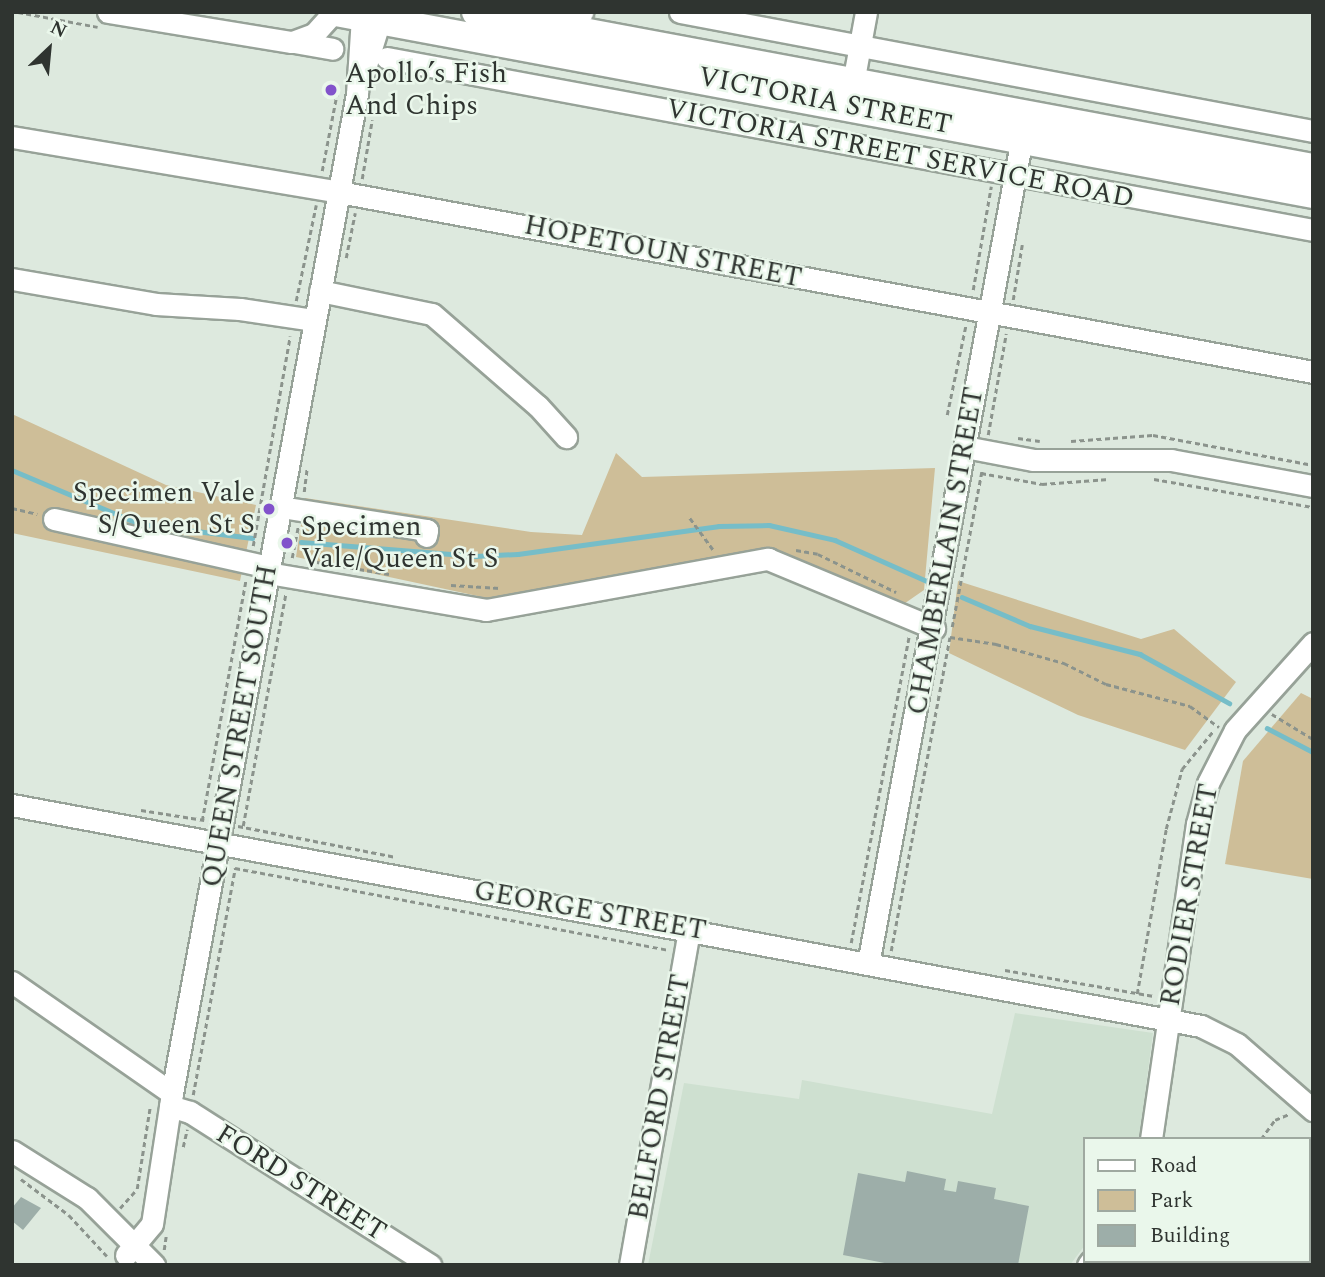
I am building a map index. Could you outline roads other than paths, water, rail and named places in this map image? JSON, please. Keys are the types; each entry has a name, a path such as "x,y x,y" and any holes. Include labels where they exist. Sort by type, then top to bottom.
{"main road":[{"name":"VICTORIA STREET","path":"360,14 554,27 1313,168"},
{"name":"VICTORIA STREET","path":"468,23 1022,138 1313,194"}],"street":[{"path":"108,12 332,49"},
{"path":"554,27 582,12"},
{"path":"680,12 1313,131"},
{"path":"853,83 866,12"},
{"path":"292,42 360,14"},
{"name":"QUEEN STREET SOUTH","path":"125,1247 152,1224 154,1193 219,844 265,567 281,507 304,318 330,293 339,192 357,94 360,14"},
{"path":"468,23 471,65 487,76"},
{"name":"VICTORIA STREET SERVICE ROAD","path":"387,58 1313,230"},
{"name":"HOPETOUN STREET","path":"12,137 339,192 1313,372"},
{"name":"CHAMBERLAIN STREET","path":"870,951 942,633 975,449 989,312 1022,138"},
{"path":"12,279 156,304 304,318"},
{"path":"330,293 432,314 538,406 566,437"},
{"path":"975,449 1043,461 1171,460 1313,486"},
{"path":"281,507 427,530 426,536"},
{"path":"54,520 265,567 486,610 768,559 942,633"},
{"name":"RODIER STREET","path":"1152,1137 1197,824 1213,768 1231,735 1313,643"},
{"name":"GEORGE STREET","path":"12,805 690,929 870,951 1209,1028 1227,1037 1311,1108"},
{"name":"BELFORD STREET","path":"630,1265 690,929"},
{"name":"FORD STREET","path":"12,982 172,1099 430,1265"},
{"path":"12,1151 75,1189 125,1247"},
{"path":"32,1163 125,1247 154,1265"},
{"path":"1311,1172 1313,1167"}],"waterway":[{"path":"12,470 140,524 252,538"},
{"path":"301,542 475,556 518,554 719,526 769,525 835,540 931,583"},
{"path":"962,597 1030,626 1140,654 1229,703"},
{"path":"1267,728 1313,752"}],"place":[{"name":"Apollo’s Fish And Chips","path":"331,90"},
{"name":"Specimen Vale S/Queen St S","path":"269,509"},
{"name":"Specimen Vale/Queen St S","path":"287,543"}]}
